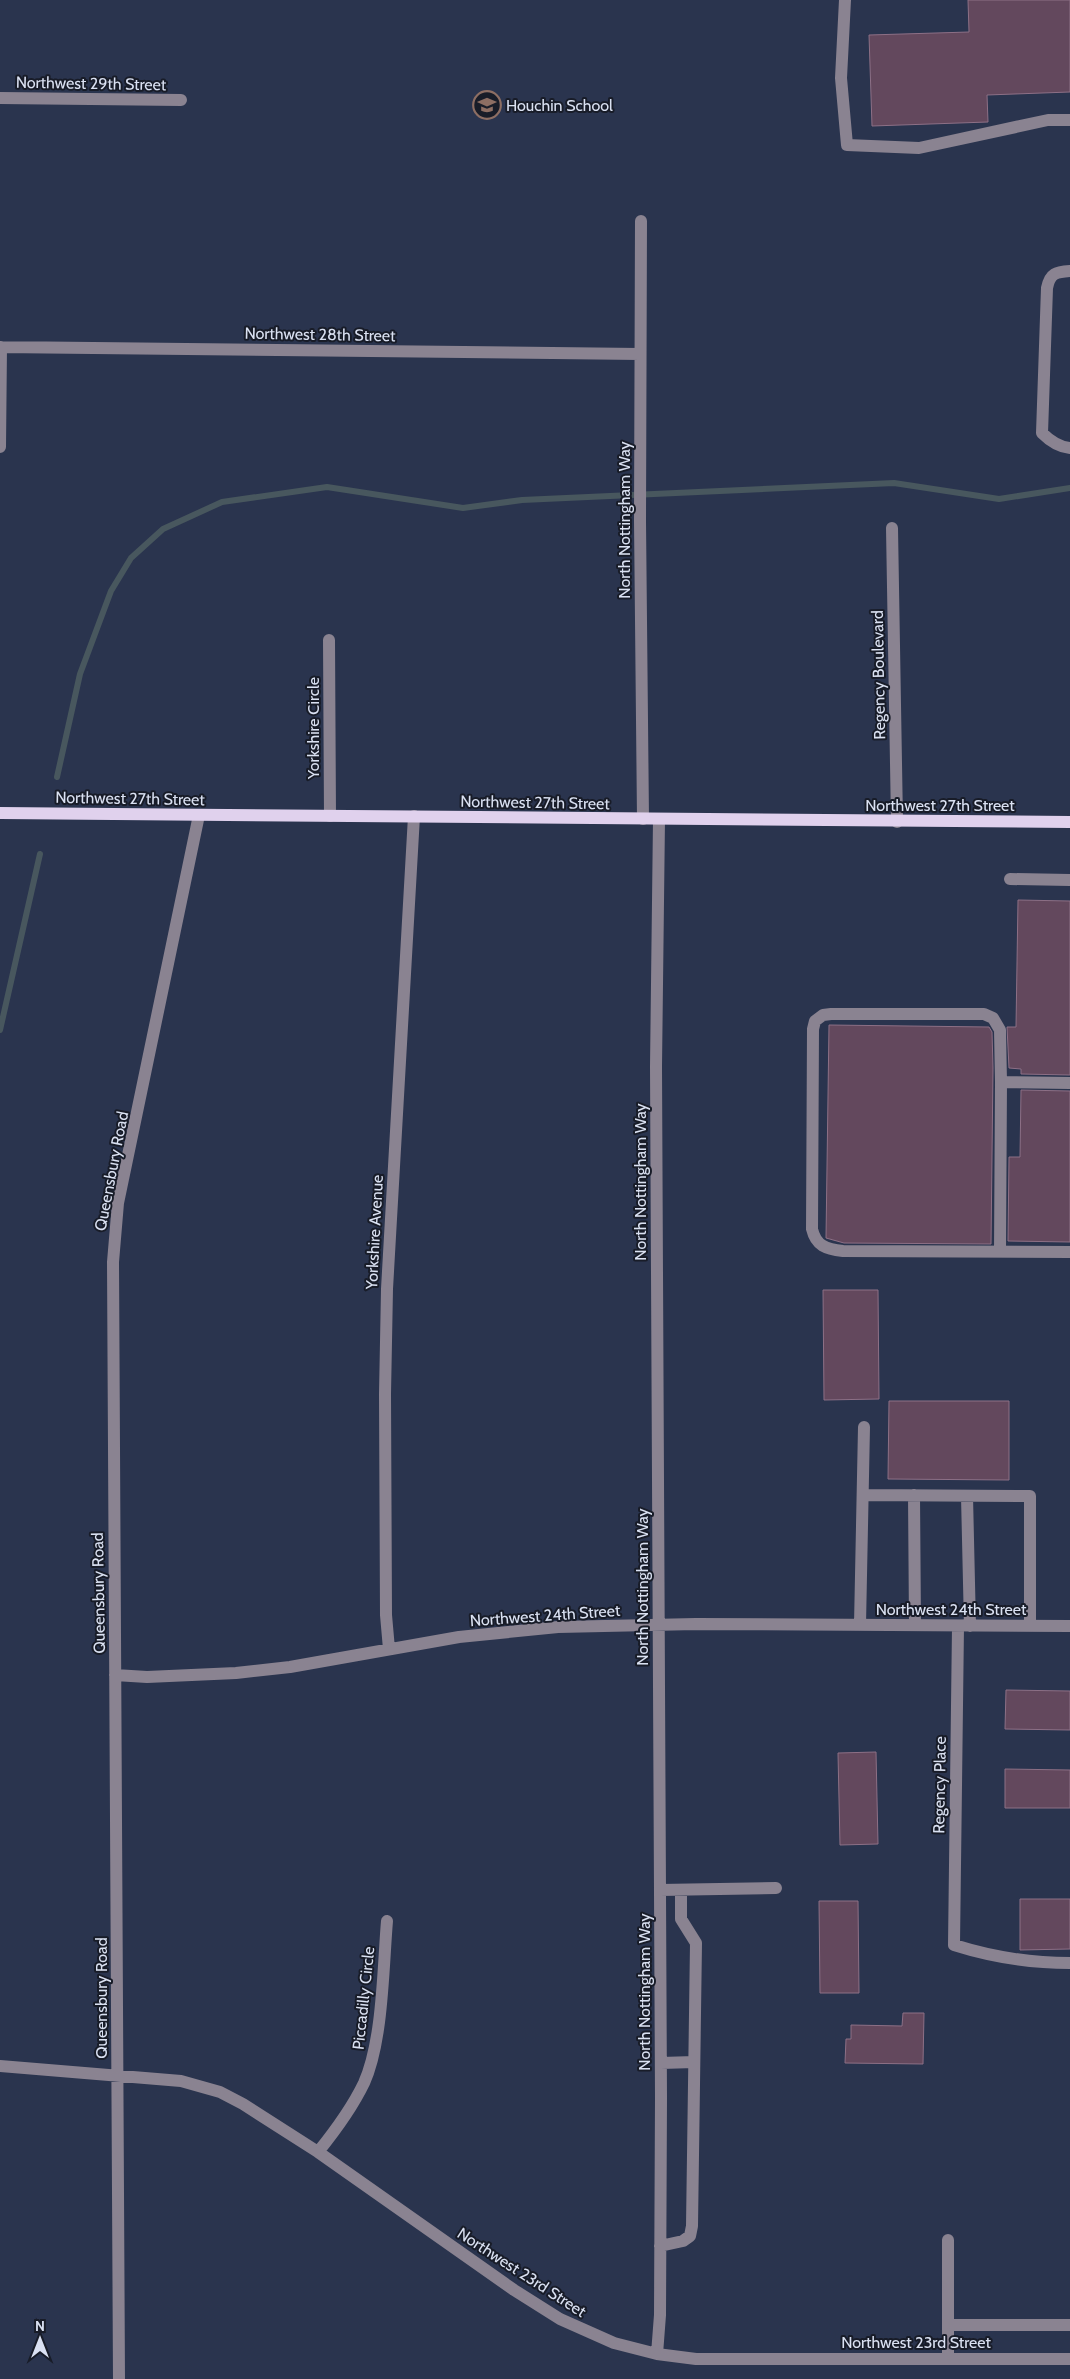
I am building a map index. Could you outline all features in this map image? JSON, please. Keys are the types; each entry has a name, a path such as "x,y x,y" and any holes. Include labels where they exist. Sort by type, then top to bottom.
{"main road":[{"name":"Northwest 27th Street","path":"0,813 1070,822"}],"street":[{"path":"845,0 841,78 847,145 919,148 1048,120 1070,120"},
{"name":"Northwest 29th Street","path":"0,98 181,100"},
{"name":"North Nottingham Way","path":"641,221 640,521 643,819"},
{"path":"1070,271 1052,274 1046,288 1042,433 1050,441 1062,447 1070,448"},
{"path":"0,447 1,347"},
{"name":"Northwest 28th Street","path":"1,347 640,354"},
{"name":"Regency Boulevard","path":"892,528 897,822"},
{"name":"Yorkshire Circle","path":"329,640 330,816"},
{"name":"Queensbury Road","path":"119,2379 112,1293 114,1237 118,1203 199,815"},
{"name":"Yorkshire Avenue","path":"389,1649 386,1615 385,1442 388,1289 414,816"},
{"name":"North Nottingham Way","path":"657,2354 660,2315 661,2063 656,1067 659,819"},
{"path":"1010,879 1070,880"},
{"path":"1000,1252 1000,1030 992,1018 984,1014 822,1015 815,1021 812,1029 812,1229 814,1238 820,1245 828,1250 1000,1252 1070,1252"},
{"path":"1001,1082 1070,1083"},
{"path":"860,1625 864,1427"},
{"path":"863,1495 1030,1496 1030,1626"},
{"path":"914,1495 915,1625"},
{"name":"Regency Place","path":"967,1496 954,1945 994,1956 1041,1963 1070,1963"},
{"name":"Northwest 24th Street","path":"115,1675 147,1677 236,1673 290,1667 389,1649 514,1630 658,1625 1070,1626"},
{"path":"660,1890 776,1888"},
{"path":"660,2246 683,2241 690,2236 692,2226 696,1943 681,1919 681,1890"},
{"name":"Piccadilly Circle","path":"318,2152 354,2101 372,2061 376,2038 387,1921"},
{"path":"661,2063 694,2062"},
{"name":"Northwest 23rd Street","path":"0,2066 181,2081 220,2092 243,2104 318,2152 514,2290 560,2319 614,2343 657,2354 696,2359 1070,2358"},
{"path":"948,2240 948,2358"},
{"path":"948,2325 1070,2325"}],"building":[{"path":"968,0 1070,0 1070,92 987,95 988,122 872,126 869,35 969,32"},
{"path":"1018,900 1070,901 1070,1075 1021,1074 1021,1069 1009,1068 1007,1027 1016,1027"},
{"path":"829,1025 989,1027 992,1032 993,1068 991,1244 844,1243 826,1238"},
{"path":"1021,1090 1070,1091 1070,1242 1008,1241 1009,1157 1020,1157"},
{"path":"823,1290 878,1290 879,1399 824,1400"},
{"path":"889,1401 1009,1401 1009,1480 888,1479"},
{"path":"1006,1690 1070,1691 1070,1730 1005,1729"},
{"path":"876,1752 878,1844 840,1845 838,1753"},
{"path":"1005,1769 1070,1770 1070,1808 1005,1808"},
{"path":"1020,1899 1070,1899 1070,1949 1020,1950"},
{"path":"819,1901 858,1901 859,1993 820,1993"},
{"path":"903,2013 924,2013 923,2064 845,2063 846,2039 851,2039 851,2025 902,2026"}],"waterway":[{"path":"57,777 80,674 111,591 131,558 163,529 222,502 327,487 463,508 522,500 894,483 999,499 1070,488"},
{"path":"0,1030 40,854"}],"place":[{"name":"Houchin School","path":"487,105"}]}
